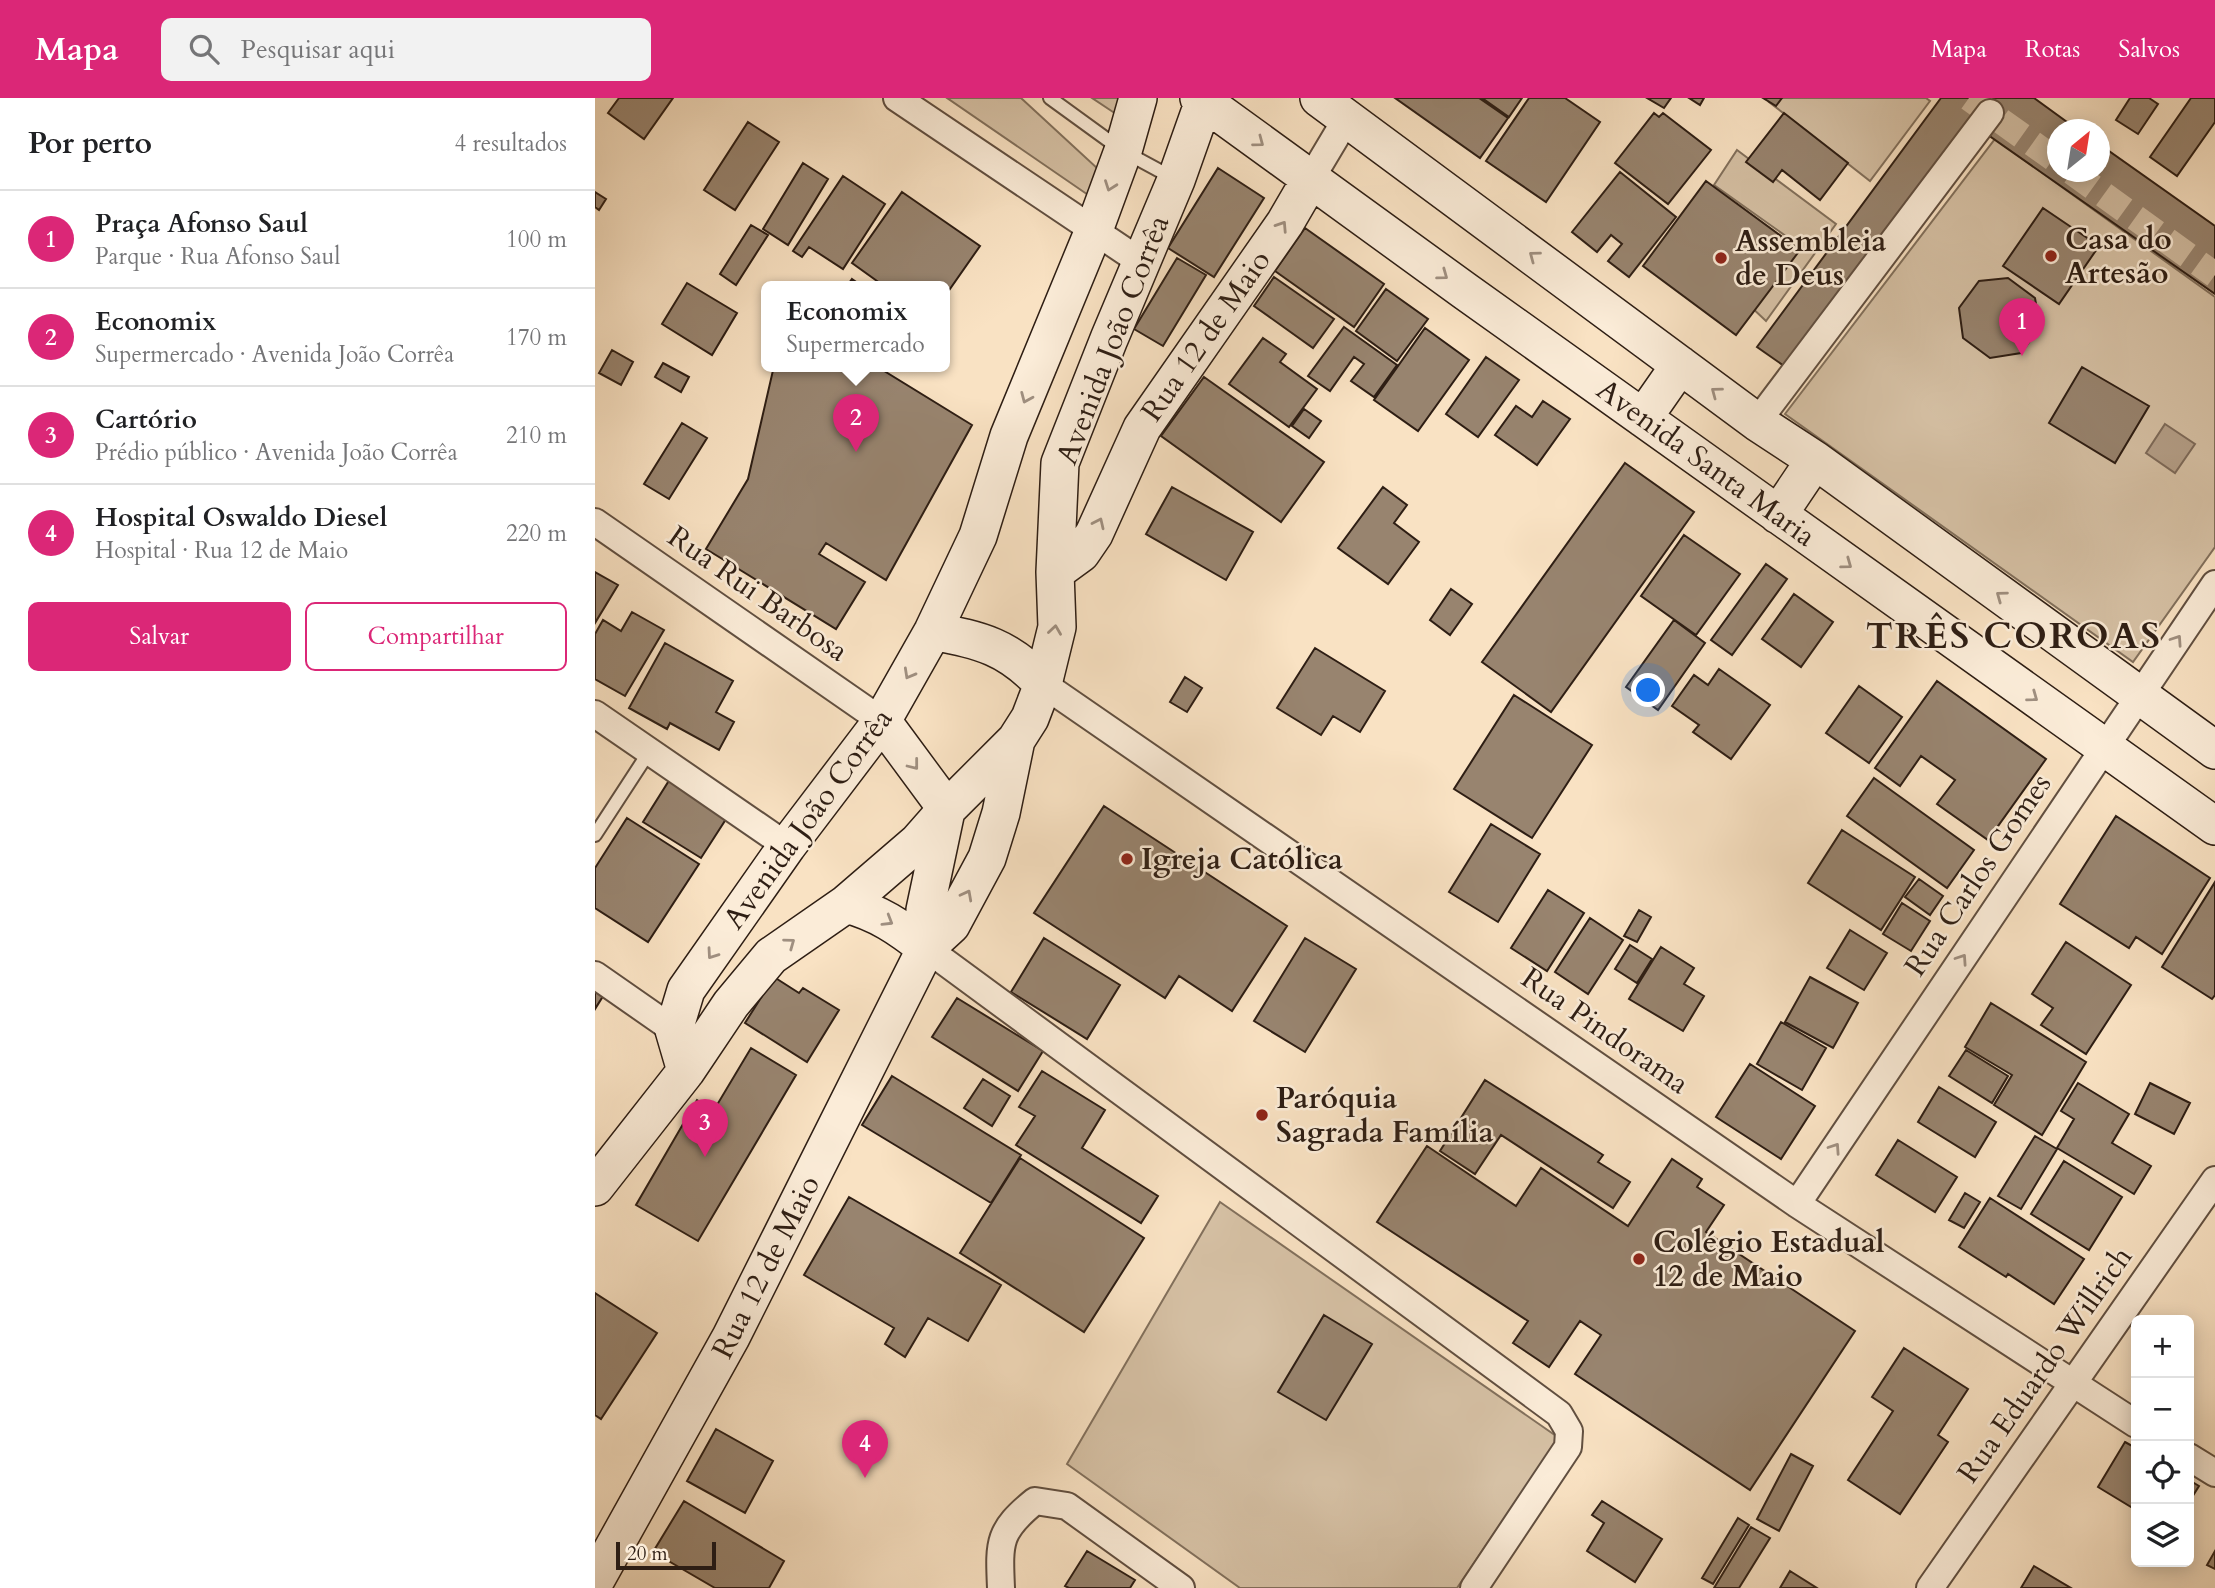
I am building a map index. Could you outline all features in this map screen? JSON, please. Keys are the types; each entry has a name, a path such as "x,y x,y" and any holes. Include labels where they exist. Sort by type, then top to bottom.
{"main road":[{"name":"Avenida João Corrêa","path":"674,1030 686,990 787,846 882,721 933,631 978,536 1009,436 1094,230 1123,150 1138,98"},
{"name":"Avenida João Corrêa","path":"595,1187 686,1071 731,1004 771,956 846,904 918,842 947,808 1016,740 1030,718 1043,684 1057,627 1055,572 1061,463 1176,180 1203,99"},
{"name":"Avenida Santa Maria","path":"1203,99 1310,180 2215,826"},
{"path":"1342,105 1757,422 1815,460 2215,750"},
{"name":"Rua 12 de Maio","path":"1055,572 1081,553 1094,534 1142,428 1285,223 1310,180"},
{"path":"1643,418 1680,365"},
{"path":"1778,515 1815,460"},
{"path":"933,631 984,642 1005,652 1024,664 1043,684"},
{"path":"882,721 947,808"},
{"name":"Rua 12 de Maio","path":"595,1581 731,1337 926,948 951,925 987,858 1001,813 1016,740"},
{"name":"Rua 12 de Maio","path":"926,948 925,910 947,808"},
{"path":"846,904 871,911 896,925 926,948"},
{"path":"674,1030 686,1071"}],"street":[{"path":"897,98 1141,262"},
{"name":"Rua 12 de Maio","path":"1310,180 1342,105"},
{"path":"1757,422 1990,113"},
{"name":"Rua Rui Barbosa","path":"595,522 882,721"},
{"name":"Rua Carlos Gomes","path":"1797,1205 2215,584"},
{"name":"Rua Pindorama","path":"1043,684 1797,1205 2131,1421"},
{"path":"595,714 787,846"},
{"path":"926,948 1559,1414 1569,1431 1568,1447 1474,1588"},
{"path":"595,975 674,1030"},
{"name":"Rua Eduardo Willrich","path":"1930,1588 2215,1180"},
{"path":"2194,1460 2215,1473"},
{"path":"1001,1588 999,1549 1012,1520 1035,1501 1067,1506 1181,1588"}],"lane":[{"path":"1050,98 1123,150 1176,180"},
{"path":"595,835 649,752"}],"shaded area":[{"path":"947,98 1021,98 1110,180 1094,199"},
{"path":"1092,98 1120,98 1116,114"},
{"path":"1772,98 1926,98 1930,101 1870,181 1769,102"},
{"path":"1995,139 2047,176 2047,182 2055,182 2215,297 2215,547 2133,662 1785,414"},
{"path":"1737,150 1836,224 1766,321 1747,303 1790,239 1714,185"},
{"path":"2165,424 2195,444 2175,473 2146,453"},
{"path":"1220,1202 1559,1438 1457,1588 1240,1588 1067,1464"}],"building":[{"path":"619,98 673,98 644,139 608,113"},
{"path":"1395,98 1479,98 1508,118 1480,158"},
{"path":"1482,98 1522,98 1509,117"},
{"path":"1529,98 1565,98 1600,122 1546,202 1486,161"},
{"path":"1647,98 1671,98 1664,108"},
{"path":"1689,98 1704,98 1700,105"},
{"path":"1763,98 1782,98 1776,106"},
{"path":"1941,98 2034,98 2063,119 2047,119 2047,176 1985,133 1804,380 1757,347"},
{"path":"2130,98 2149,98 2158,104 2138,134 2116,120"},
{"path":"2191,98 2215,98 2215,122 2177,176 2150,157"},
{"path":"1654,113 1659,117 1663,113 1711,150 1668,204 1615,163"},
{"path":"1784,113 1848,163 1820,200 1782,170 1773,182 1746,162"},
{"path":"748,122 779,142 735,210 704,190"},
{"path":"2110,152 2215,226 2215,294 2055,182 2110,182"},
{"path":"803,163 828,179 788,245 763,229"},
{"path":"1218,168 1264,198 1214,277 1168,248"},
{"path":"1620,172 1676,217 1629,277 1608,261 1622,244 1611,235 1597,252 1572,232"},
{"path":"843,176 885,204 843,269 809,247 802,257 793,251"},
{"name":"Assembleia de Deus","path":"1706,181 1800,250 1736,335 1643,266"},
{"path":"595,192 606,199 599,210 595,207"},
{"path":"902,192 980,246 950,289 950,281 877,281 852,263"},
{"name":"Casa do Artesão","path":"2043,208 2099,246 2059,304 2003,266"},
{"path":"751,225 768,235 736,285 720,274"},
{"path":"1305,228 1384,284 1354,327 1275,271"},
{"path":"1177,258 1206,275 1163,346 1134,329"},
{"path":"1274,277 1334,319 1313,348 1254,306"},
{"path":"2008,278 2035,298 2040,327 2021,353 1990,358 1963,338 1959,308 1979,281"},
{"path":"687,283 737,313 712,355 662,324"},
{"path":"1386,289 1428,319 1397,361 1356,331"},
{"path":"1344,327 1397,365 1374,397 1351,381 1364,364 1354,357 1330,391 1308,376"},
{"path":"1425,328 1469,360 1418,431 1374,400"},
{"path":"1263,338 1286,354 1280,362 1317,389 1289,427 1229,384"},
{"path":"612,350 633,362 621,385 599,373"},
{"path":"1486,357 1519,380 1478,437 1446,414"},
{"path":"663,363 689,377 681,392 655,377"},
{"path":"2082,367 2149,406 2115,463 2049,423"},
{"path":"773,372 886,372 972,425 886,580 826,543 819,554 865,582 836,629 706,549 748,479"},
{"path":"1204,377 1324,462 1281,522 1161,436"},
{"path":"1543,401 1570,419 1537,465 1495,435 1516,406 1532,417"},
{"path":"1304,409 1321,421 1309,438 1292,426"},
{"path":"682,423 707,438 669,499 644,484"},
{"path":"1625,463 1694,512 1551,712 1482,662"},
{"path":"1172,487 1253,532 1226,580 1146,534"},
{"path":"1383,487 1407,505 1394,523 1419,542 1388,584 1338,548"},
{"path":"1684,535 1740,574 1696,635 1641,596"},
{"path":"1766,564 1787,579 1732,655 1711,640"},
{"path":"595,572 618,585 595,623"},
{"path":"1451,589 1472,604 1450,635 1430,620"},
{"path":"1794,594 1833,622 1801,667 1762,639"},
{"path":"632,612 664,630 625,696 595,679 595,634 603,620 621,631"},
{"path":"1674,620 1705,643 1658,710 1626,687"},
{"path":"665,643 733,681 716,712 734,722 719,750 670,723 667,729 629,708"},
{"path":"1315,648 1385,691 1360,732 1333,716 1321,735 1277,708"},
{"path":"1719,669 1770,705 1731,759 1693,732 1699,725 1672,706 1694,675 1708,685"},
{"path":"1185,677 1202,688 1187,712 1170,702"},
{"path":"1937,681 2046,759 1988,840 1937,804 1955,780 1921,756 1900,786 1875,768"},
{"path":"1859,686 1902,717 1869,763 1826,733"},
{"path":"1514,695 1592,745 1532,838 1454,789"},
{"path":"1874,778 1974,850 1947,888 1847,816"},
{"path":"670,779 728,816 701,858 643,822"},
{"name":"Igreja Católica","path":"1104,806 1287,926 1232,1011 1179,976 1165,998 1034,913"},
{"path":"2116,816 2210,878 2162,954 2136,937 2129,948 2060,904"},
{"path":"627,818 699,864 648,942 595,908 595,868"},
{"path":"1491,824 1540,854 1498,922 1449,892"},
{"path":"1842,830 1915,877 1881,930 1808,883"},
{"path":"1919,879 1943,896 1930,915 1905,897"},
{"path":"2215,882 2215,995 2212,999 2162,967"},
{"path":"1548,890 1584,913 1547,971 1511,948"},
{"path":"1902,903 1930,921 1911,951 1883,934"},
{"path":"1639,910 1651,917 1637,942 1624,936"},
{"path":"1590,918 1623,940 1588,994 1555,972"},
{"path":"1850,930 1887,953 1864,990 1827,968"},
{"path":"1044,938 1120,985 1087,1039 1011,992"},
{"path":"1305,938 1356,969 1305,1052 1254,1021"},
{"path":"2066,942 2131,985 2086,1054 2041,1025 2053,1008 2032,994"},
{"path":"1630,945 1652,959 1637,983 1615,969"},
{"path":"1661,947 1694,968 1684,984 1704,996 1683,1031 1629,999"},
{"path":"774,977 799,993 803,988 839,1010 807,1062 745,1023"},
{"path":"1810,977 1858,1003 1833,1048 1785,1022"},
{"path":"595,987 605,993 595,1009"},
{"path":"957,998 1043,1051 1018,1091 932,1037"},
{"path":"1991,1003 2086,1062 2042,1135 1994,1105 2012,1075 1965,1047"},
{"path":"1781,1022 1826,1048 1802,1090 1757,1064"},
{"path":"751,1048 796,1075 698,1241 636,1205 697,1100 714,1110"},
{"path":"1966,1050 2008,1076 1992,1103 1949,1076"},
{"path":"1750,1064 1815,1106 1781,1159 1716,1117"},
{"path":"1042,1071 1105,1110 1082,1148 1158,1196 1141,1223 1016,1145 1035,1116 1019,1107"},
{"path":"892,1076 1021,1155 991,1203 862,1125"},
{"path":"983,1079 1010,1096 992,1126 964,1108"},
{"path":"1485,1080 1603,1155 1598,1162 1630,1182 1613,1208 1501,1135 1475,1174 1440,1151"},
{"path":"2078,1083 2129,1114 2112,1143 2151,1166 2134,1194 2057,1148 2074,1119 2061,1111"},
{"path":"2150,1083 2190,1103 2174,1134 2135,1114"},
{"path":"1939,1087 1996,1122 1975,1157 1918,1122"},
{"path":"2035,1136 2057,1149 2021,1209 1998,1196"},
{"path":"1898,1140 1957,1177 1935,1212 1876,1175"},
{"name":"Colégio Estadual 12 de Maio","path":"1427,1146 1516,1206 1541,1168 1628,1226 1672,1159 1702,1179 1697,1187 1724,1205 1706,1232 1855,1331 1750,1490 1575,1374 1601,1335 1580,1321 1549,1367 1513,1343 1528,1321 1377,1222"},
{"path":"1020,1158 1144,1238 1084,1332 960,1253"},
{"path":"2064,1161 2122,1197 2089,1250 2031,1214"},
{"path":"1965,1193 1980,1202 1964,1228 1949,1220"},
{"path":"849,1197 1001,1285 968,1341 928,1318 905,1357 885,1344 894,1328 804,1275"},
{"path":"1990,1198 2084,1259 2054,1304 1959,1247"},
{"path":"595,1293 657,1333 601,1419 595,1415"},
{"path":"1324,1315 1372,1344 1326,1420 1278,1392"},
{"path":"1904,1348 1968,1389 1938,1435 1948,1442 1900,1514 1848,1480 1893,1411 1872,1397"},
{"path":"716,1429 773,1461 745,1513 687,1481"},
{"path":"2125,1442 2131,1445 2131,1507 2098,1487"},
{"path":"1791,1454 1813,1466 1779,1531 1757,1519"},
{"path":"684,1501 784,1561 769,1588 715,1588 653,1552"},
{"path":"1602,1501 1662,1539 1635,1582 1587,1551 1604,1523 1592,1515"},
{"path":"1738,1518 1749,1525 1713,1584 1702,1578"},
{"path":"1751,1527 1770,1538 1739,1588 1714,1588"},
{"path":"1087,1551 1135,1580 1130,1588 1065,1586"},
{"path":"2215,1551 2215,1569 2207,1565"},
{"path":"2034,1566 2071,1588 2021,1588"},
{"path":"1790,1571 1817,1588 1780,1588"}],"tunnel":[{"path":"1969,98 2047,154"},
{"path":"2086,182 2215,275"}],"place":[{"name":"Casa do Artesão","path":"2051,256"},
{"name":"Assembleia de Deus","path":"1721,258"},
{"name":"Praça Afonso Saul","path":"2022,356"},
{"name":"Economix","path":"856,452"},
{"name":"Igreja Católica","path":"1127,859"},
{"name":"Paróquia Sagrada Família","path":"1262,1115"},
{"name":"Cartório","path":"705,1157"},
{"name":"Colégio Estadual 12 de Maio","path":"1639,1259"},
{"name":"Hospital Oswaldo Diesel","path":"865,1478"}],"district":[{"name":"TRÊS COROAS","path":"2014,636"}]}
